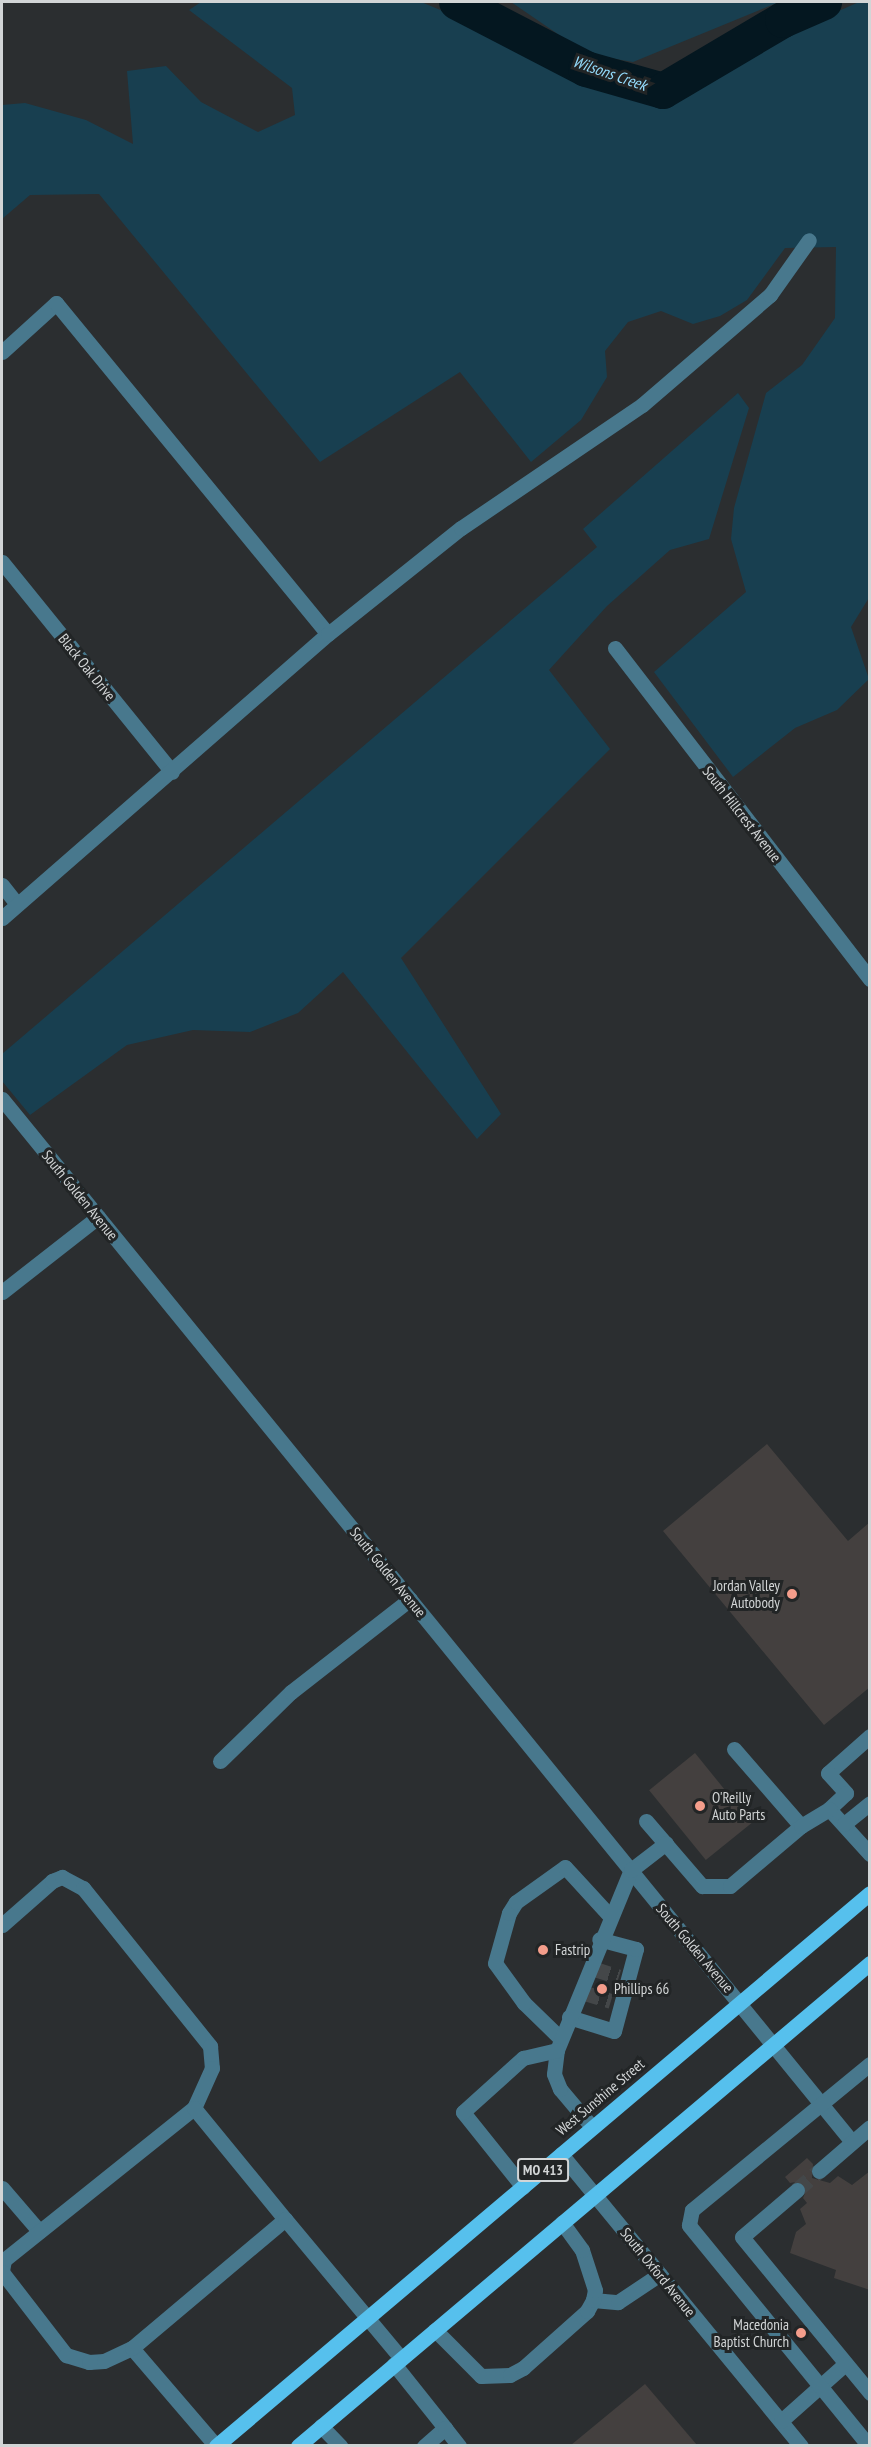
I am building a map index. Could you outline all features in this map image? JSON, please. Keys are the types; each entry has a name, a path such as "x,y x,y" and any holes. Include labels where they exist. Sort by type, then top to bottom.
{"main road":[{"name":"West Sunshine Street","path":"216,2445 870,1893"},
{"path":"298,2445 870,1963"}],"street":[{"path":"2,918 328,634 461,528 642,405 770,295 809,240"},
{"path":"2,352 56,303 328,634"},
{"name":"Black Oak Drive","path":"2,562 172,772"},
{"name":"South Hillcrest Avenue","path":"615,648 870,980"},
{"path":"2,885 17,904"},
{"name":"South Golden Avenue","path":"2,1099 823,2103 852,2142"},
{"path":"2,1292 98,1217"},
{"path":"220,1761 291,1692 410,1599"},
{"path":"646,1821 702,1886 729,1886 801,1826 829,1809 846,1794 828,1773 870,1736"},
{"path":"734,1749 801,1826"},
{"path":"844,1824 870,1803"},
{"path":"829,1809 870,1854"},
{"path":"592,2127 560,2089 554,2074 558,2044 591,1968 599,1939 631,1870 666,1844"},
{"path":"558,2044 495,1964 509,1913 516,1902 565,1866 609,1916"},
{"path":"2,1924 52,1881 62,1877 83,1888 210,2046 212,2067 194,2108 4,2260 2,2272 66,2355 89,2362 104,2361 132,2348 285,2219"},
{"path":"569,2017 614,2031 616,2002 636,1949 599,1939"},
{"path":"523,2187 463,2112 524,2058 558,2044"},
{"path":"869,2445 689,2225 692,2210 870,2064"},
{"path":"194,2108 366,2318 459,2445"},
{"path":"819,2171 870,2127"},
{"name":"South Oxford Avenue","path":"561,2154 801,2445"},
{"path":"2,2188 39,2231"},
{"path":"796,2190 742,2237 870,2392"},
{"path":"435,2330 481,2376 510,2376 587,2311 593,2301 595,2290 582,2250 562,2222"},
{"path":"593,2301 618,2302 660,2274"},
{"path":"132,2348 216,2445"},
{"path":"781,2421 845,2364"},
{"path":"321,2426 340,2445"},
{"path":"424,2445 445,2428"}],"shaded area":[{"path":"201,2 421,2 484,28 589,87 646,103 688,97 782,36 859,2 869,2 870,596 851,627 869,679 837,710 795,728 733,777 654,672 746,592 731,539 734,508 766,393 802,365 835,318 836,247 785,248 747,300 720,316 693,324 661,311 628,322 605,351 607,377 581,420 531,462 460,372 320,462 99,194 30,195 2,219 2,105 25,103 86,120 133,144 127,71 166,66 201,102 258,132 295,115 292,88 189,10"},
{"path":"511,2 779,2 633,62 587,54"},
{"path":"738,393 749,408 709,539 670,550 607,606 549,670 610,749 401,958 501,1114 477,1139 343,972 298,1013 250,1032 193,1030 127,1045 30,1115 2,1081 2,1054 597,547 583,529"}],"building":[{"name":"Jordan Valley Autobody","path":"767,1444 848,1541 870,1522 870,1687 824,1725 663,1531"},
{"name":"O'Reilly Auto Parts","path":"695,1753 752,1823 706,1860 649,1790"},
{"path":"807,2158 813,2164 812,2178 830,2183 838,2176 852,2185 870,2171 870,2290 834,2278 836,2270 790,2253 796,2232 806,2224 800,2209 807,2203 803,2198 807,2189 801,2181 790,2183 785,2177"},
{"path":"645,2384 697,2445 571,2445"}],"waterway":[{"name":"Wilsons Creek","path":"457,2 586,69 663,91 783,20 824,2"}],"tunnel":[{"path":"595,1969 619,1977"},
{"path":"585,1993 611,2001"},
{"path":"797,2190 819,2171"}],"place":[{"name":"Jordan Valley Autobody","path":"792,1594"},
{"name":"O'Reilly Auto Parts","path":"700,1806"},
{"name":"Fastrip","path":"543,1950"},
{"name":"Phillips 66","path":"602,1989"},
{"name":"Macedonia Baptist Church","path":"801,2333"}]}
